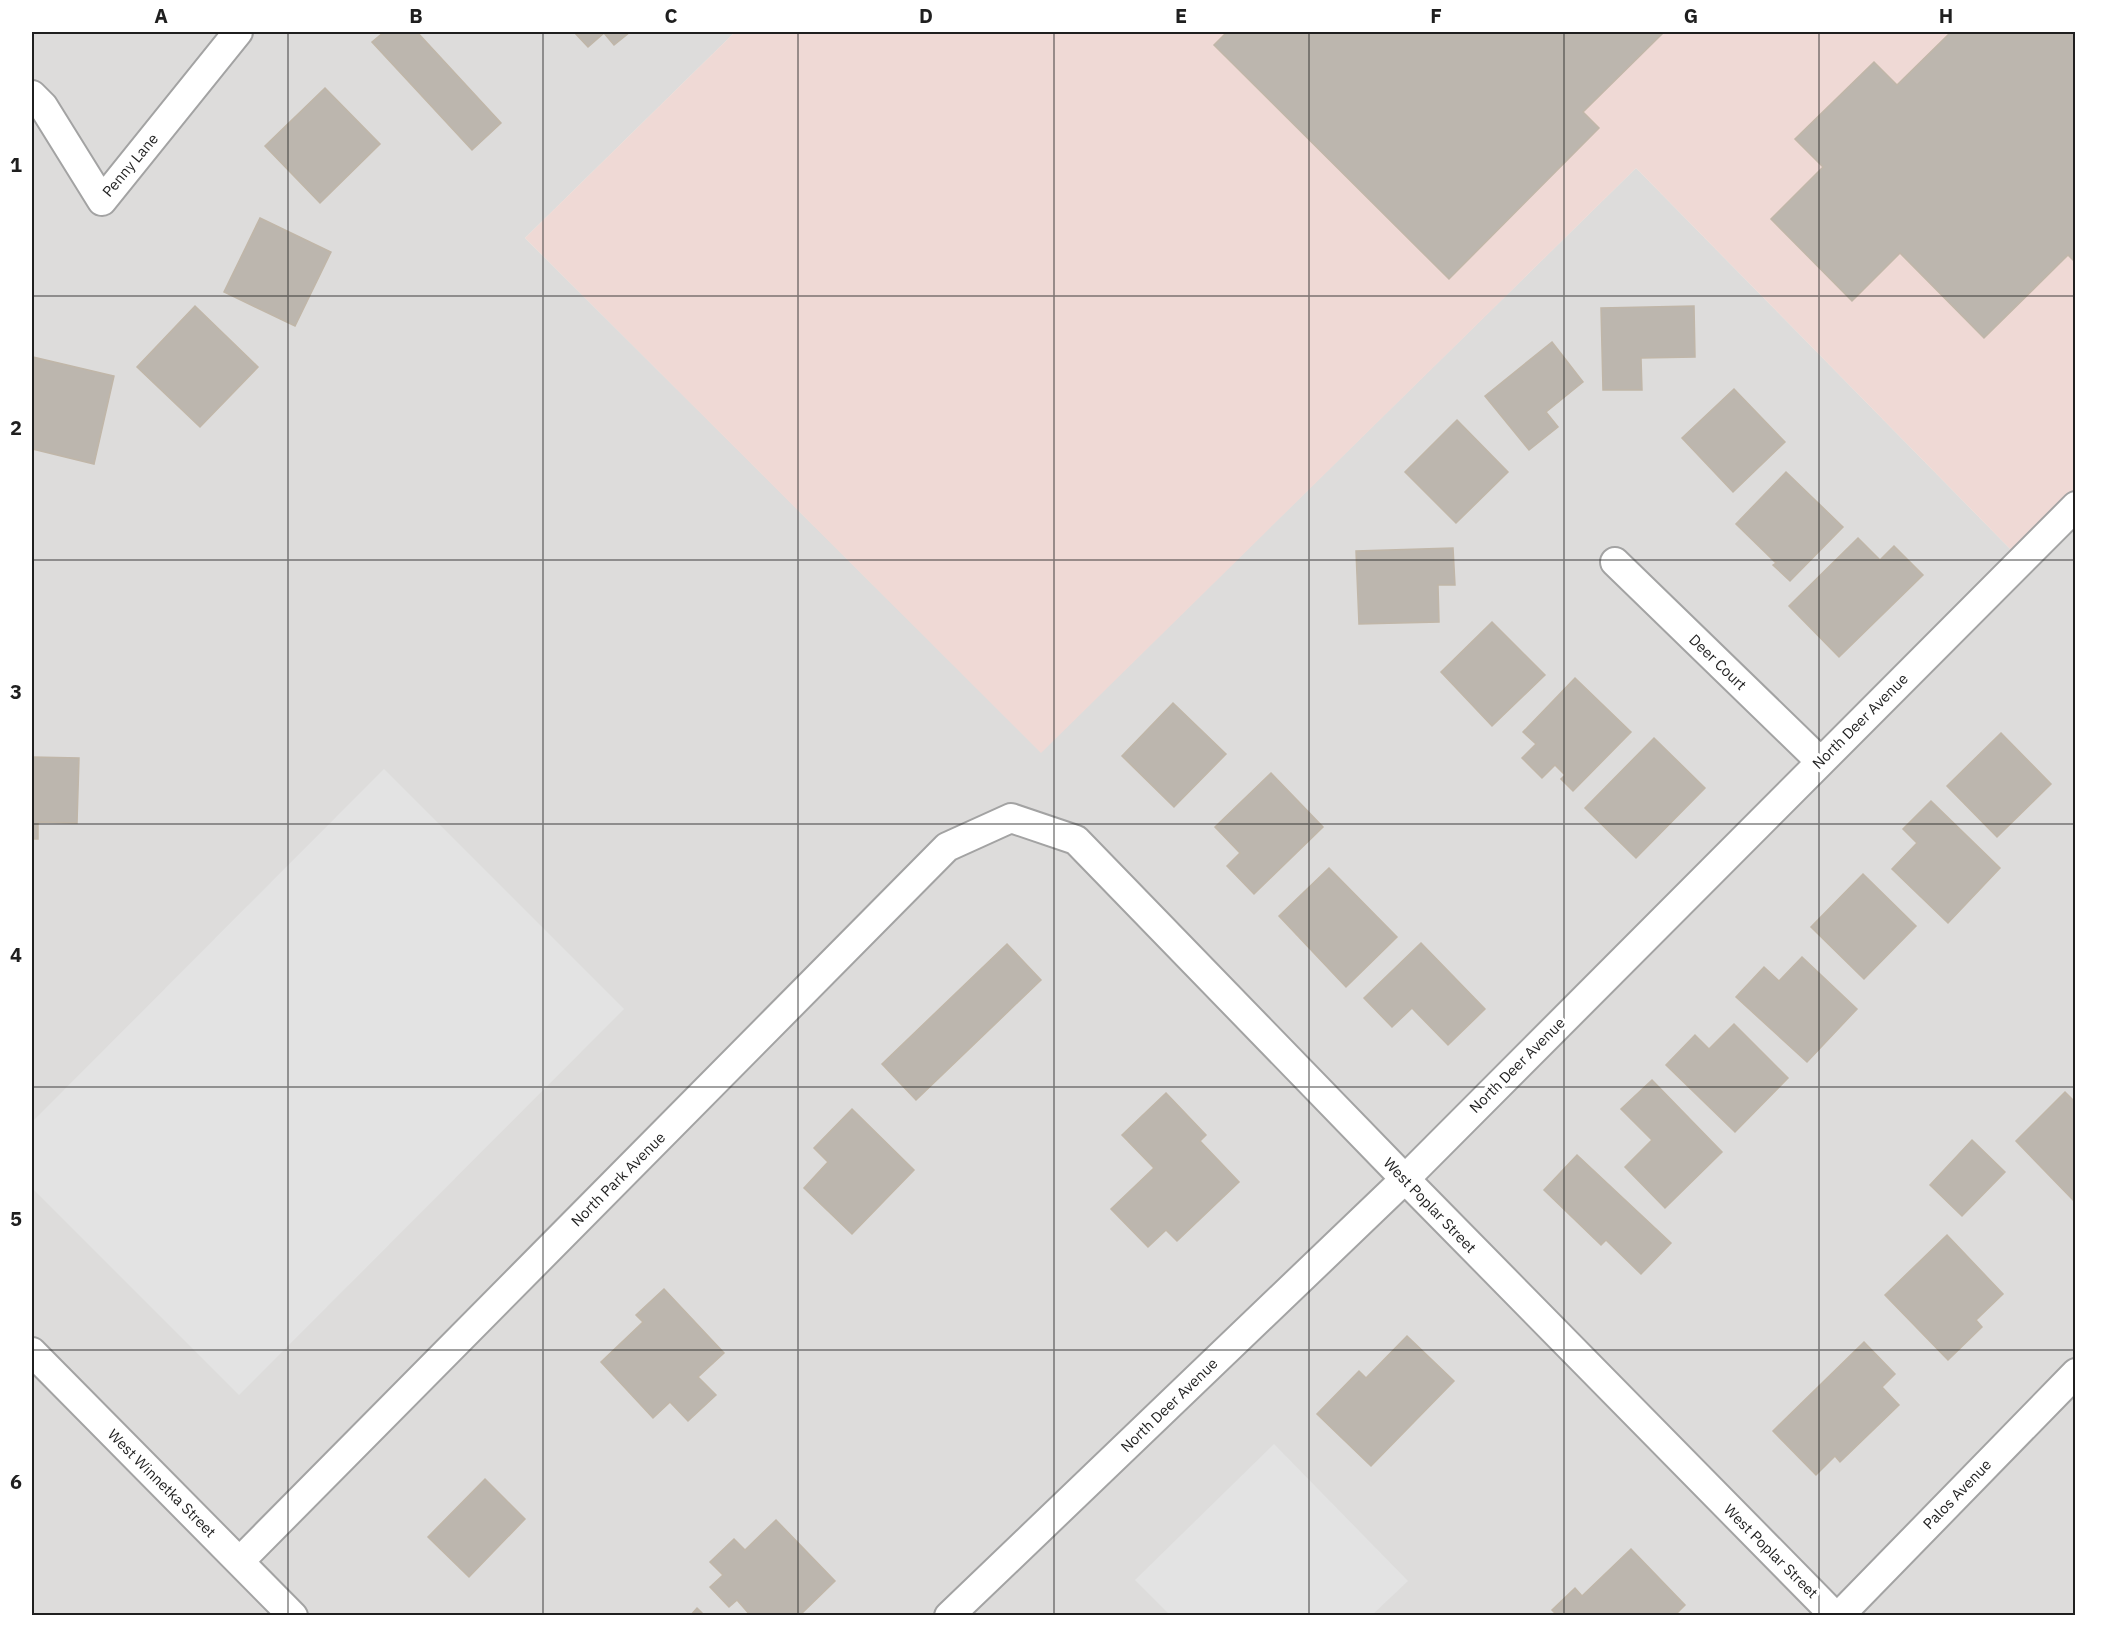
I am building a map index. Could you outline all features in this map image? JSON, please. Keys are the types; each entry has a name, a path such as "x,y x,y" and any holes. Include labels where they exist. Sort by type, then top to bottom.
{"street":[{"name":"Penny Lane","path":"32,95 43,106 102,201 238,32"},
{"name":"North Deer Avenue","path":"949,1616 1404,1179 2076,506"},
{"name":"Deer Court","path":"1615,562 1820,761"},
{"name":"West Poplar Street","path":"1011,818 1076,840 1404,1179 1837,1616"},
{"name":"North Park Avenue","path":"240,1561 947,847 1011,818"},
{"name":"West Winnetka Street","path":"32,1352 293,1616"},
{"name":"Palos Avenue","path":"1837,1616 2076,1373"}],"shaded area":[{"path":"32,32 735,32 525,238 1041,752 1636,168 2021,560 2075,506 2075,1615 32,1616"},
{"path":"735,32 2075,32 2075,506 2021,560 1636,168 1041,753 525,238"},
{"path":"384,769 624,1009 239,1395 32,1188 32,1122"},
{"path":"1274,1444 1408,1581 1372,1615 1170,1615 1135,1580"}],"building":[{"path":"384,32 417,32 501,123 472,150 372,42"},
{"path":"574,32 630,32 614,45 604,33 588,47"},
{"path":"1227,32 1664,32 1583,112 1599,128 1449,279 1214,45"},
{"path":"1951,32 2076,32 2076,263 2068,255 1984,338 1900,253 1852,301 1771,219 1823,167 1795,139 1874,62 1897,85"},
{"path":"325,88 380,144 320,203 265,146"},
{"path":"260,218 331,252 295,326 224,292"},
{"path":"195,306 258,367 200,427 137,367"},
{"path":"1694,306 1695,357 1641,358 1642,390 1603,390 1601,308"},
{"path":"1552,342 1583,382 1546,412 1558,427 1529,450 1485,396"},
{"path":"33,357 114,376 94,464 32,449"},
{"path":"1734,389 1785,442 1733,492 1682,438"},
{"path":"1457,420 1508,472 1456,523 1405,472"},
{"path":"1786,472 1843,527 1790,581 1773,565 1776,563 1736,524"},
{"path":"1858,538 1880,560 1894,546 1923,575 1839,657 1789,606"},
{"path":"1453,548 1455,585 1438,585 1439,622 1359,624 1356,551"},
{"path":"1492,622 1545,675 1492,726 1441,672"},
{"path":"1575,678 1631,732 1573,791 1561,779 1565,775 1555,765 1542,778 1522,758 1536,744 1523,732"},
{"path":"1173,703 1226,754 1174,807 1122,756"},
{"path":"2001,733 2051,784 1997,837 1947,786"},
{"path":"1654,738 1705,788 1636,858 1585,808"},
{"path":"32,757 79,758 77,823 38,822 38,839 32,839"},
{"path":"1271,773 1323,827 1254,894 1227,866 1240,853 1215,827"},
{"path":"1931,801 2000,868 1948,923 1892,869 1917,843 1903,829"},
{"path":"1329,868 1397,937 1346,987 1279,916"},
{"path":"1863,874 1916,926 1864,979 1811,927"},
{"path":"1421,943 1485,1009 1448,1045 1412,1008 1392,1027 1364,998"},
{"path":"1007,944 1041,980 916,1100 882,1064"},
{"path":"1802,957 1857,1009 1807,1062 1736,997 1764,967 1779,981"},
{"path":"1734,1024 1788,1078 1735,1132 1666,1065 1695,1035 1709,1049"},
{"path":"1652,1080 1722,1152 1665,1208 1625,1167 1652,1140 1621,1109"},
{"path":"2065,1092 2076,1103 2076,1197 2073,1200 2016,1141"},
{"path":"1166,1093 1206,1135 1200,1141 1239,1182 1177,1241 1166,1230 1148,1247 1111,1209 1154,1168 1122,1135"},
{"path":"852,1109 914,1170 852,1234 804,1188 828,1162 814,1148"},
{"path":"1972,1140 2005,1172 1962,1216 1930,1185"},
{"path":"1577,1155 1671,1243 1641,1274 1606,1240 1601,1245 1544,1190"},
{"path":"1947,1235 2003,1294 1976,1320 1982,1327 1948,1360 1885,1295"},
{"path":"664,1289 724,1353 698,1377 716,1395 688,1421 670,1402 653,1418 601,1362 643,1322 636,1315"},
{"path":"1407,1336 1454,1381 1371,1466 1317,1414 1359,1371 1366,1378"},
{"path":"1864,1342 1895,1374 1882,1387 1899,1405 1840,1462 1835,1456 1816,1475 1773,1431"},
{"path":"485,1479 525,1519 469,1577 428,1537"},
{"path":"776,1520 835,1581 799,1616 751,1616 737,1600 729,1607 710,1587 723,1575 710,1562 734,1539 745,1550"},
{"path":"1631,1549 1685,1605 1674,1616 1558,1616 1552,1610 1575,1588 1582,1596"},
{"path":"697,1608 705,1616 690,1616"}]}
